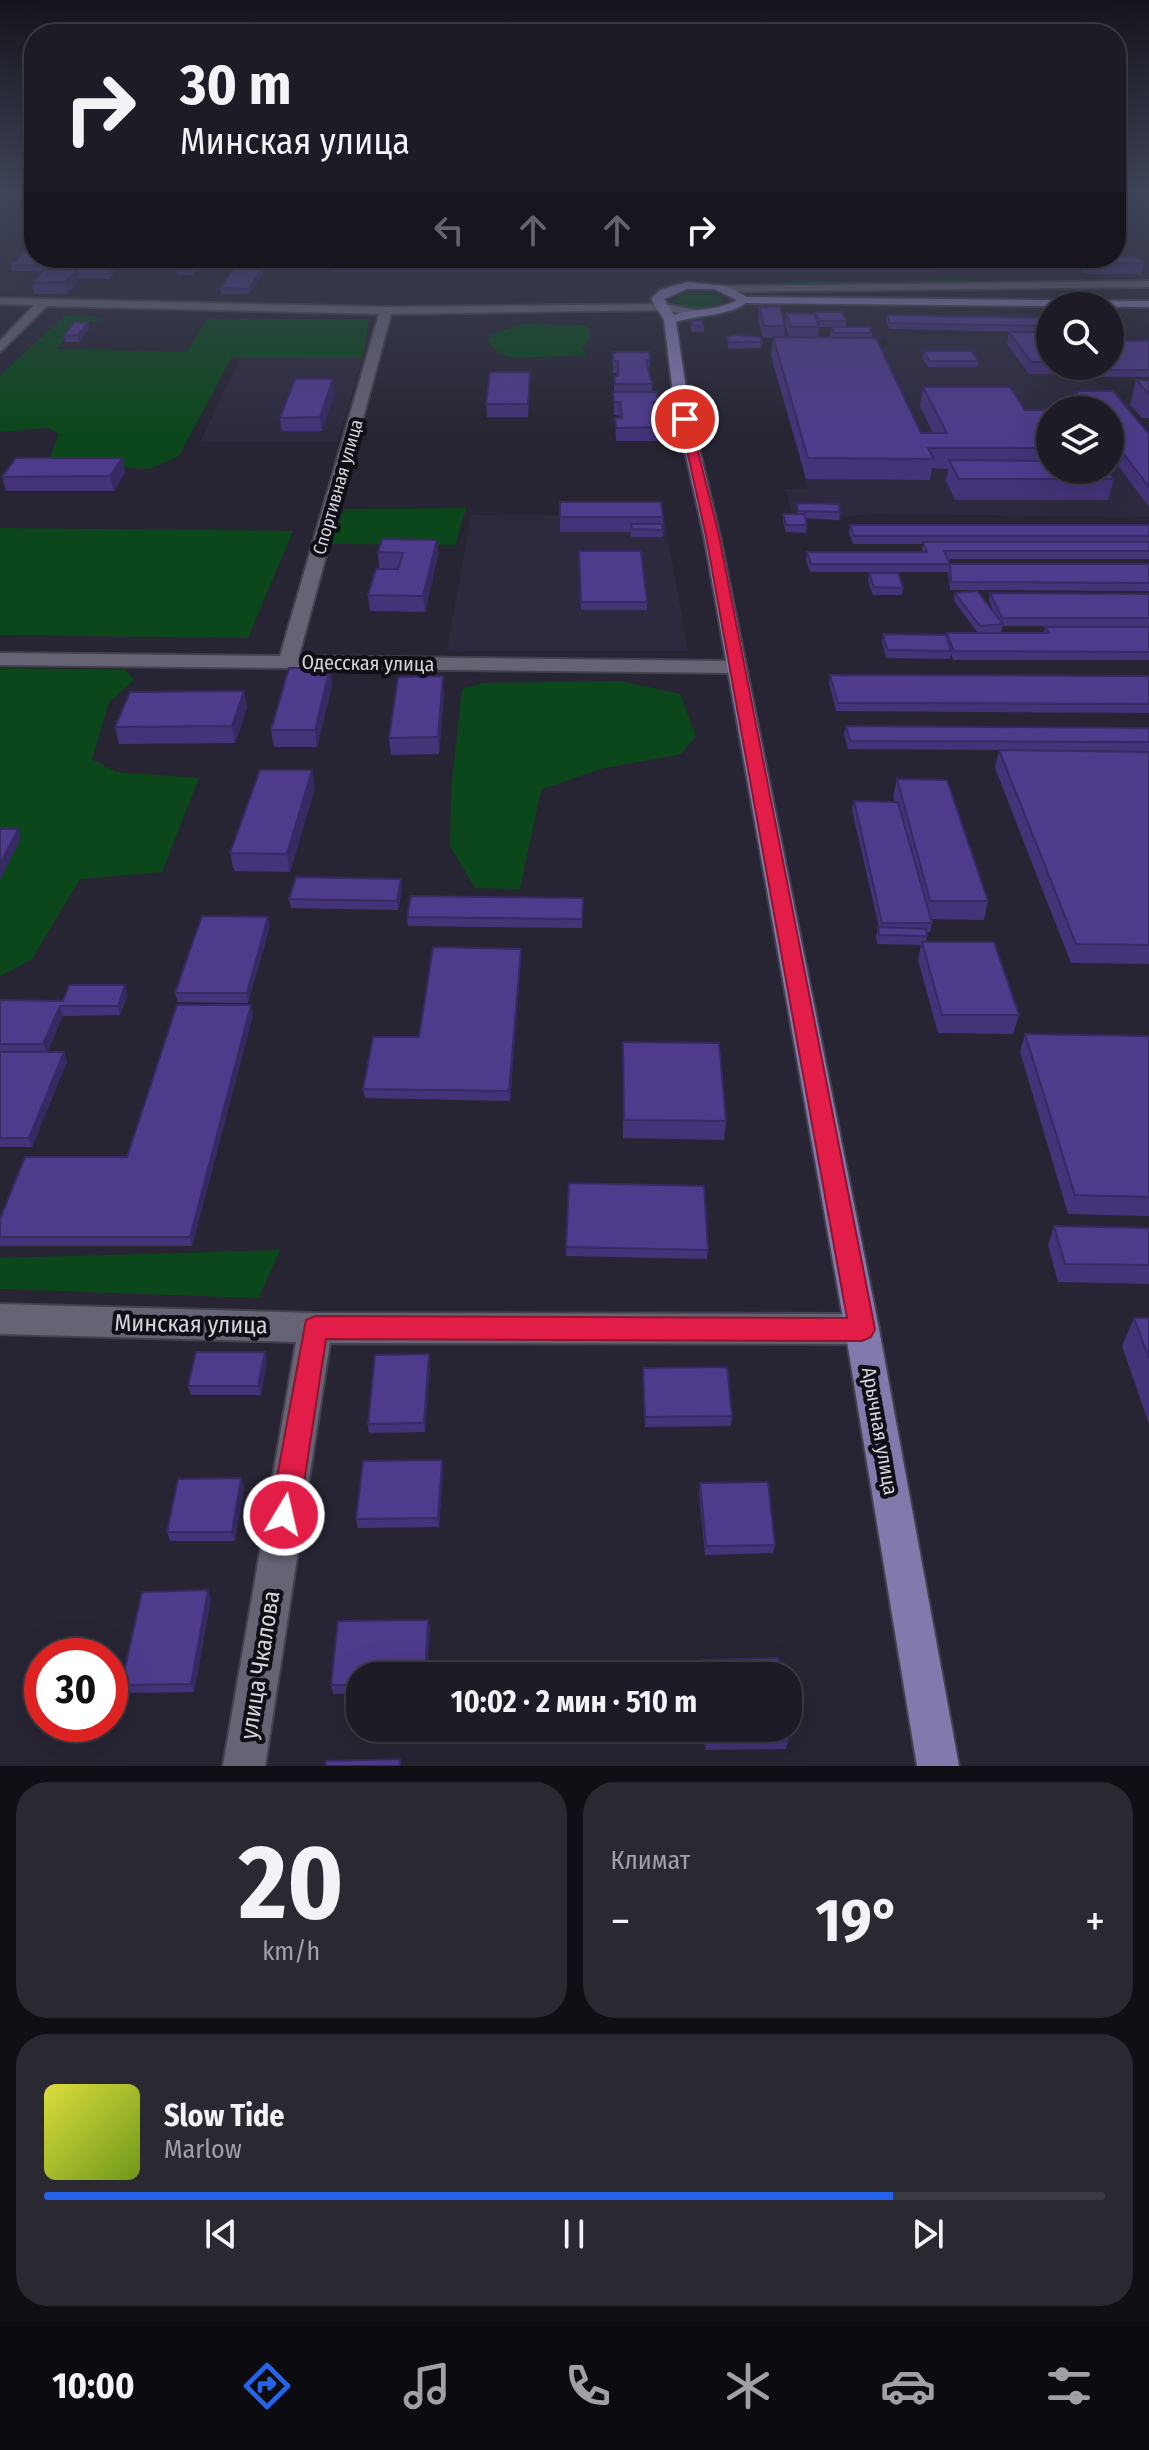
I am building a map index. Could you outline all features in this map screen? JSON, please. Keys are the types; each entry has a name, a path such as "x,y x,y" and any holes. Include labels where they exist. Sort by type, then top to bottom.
{"main road":[{"path":"743,299 724,289 680,288 672,308 730,309 743,299 769,294 1149,304"},
{"name":"Арычная улица","path":"672,308 681,402 712,536 862,1329 938,1766"}],"street":[{"path":"724,289 769,294 1145,286"},
{"path":"0,301 386,311 672,308"},
{"path":"0,348 44,302"},
{"name":"Спортивная улица","path":"288,662 386,311"},
{"name":"Одесская улица","path":"0,659 735,667"},
{"name":"Минская улица","path":"0,1319 315,1328 862,1329"},
{"name":"улица Чкалова","path":"244,1766 315,1328"}],"shaded area":[{"path":"886,334 1036,336 1036,380 1096,380 1109,396 1036,396 1036,484 1124,484 1124,413 1149,443 1149,517 871,514 842,517 843,521 793,519 786,489 807,489 804,479 931,480 874,354 888,345"},
{"path":"363,358 337,442 200,442 240,359"},
{"path":"471,515 664,516 688,651 447,651"}],"green space":[{"path":"969,280 970,283 777,284 777,282"},
{"path":"694,292 714,294 724,300 700,308 674,301 678,295"},
{"path":"65,315 99,317 102,320 79,324 56,349 187,352 207,319 369,319 363,358 231,358 179,456 149,469 48,463 59,434 48,428 0,432 0,376"},
{"path":"522,324 583,325 590,329 590,338 582,349 588,355 514,358 499,353 487,341 492,334"},
{"path":"466,508 455,545 330,544 344,509"},
{"path":"0,528 293,531 248,638 0,635"},
{"path":"0,668 125,670 134,680 109,702 92,759 116,772 199,778 162,872 80,879 32,959 0,976"},
{"path":"621,681 680,694 696,736 681,754 600,769 541,790 520,889 475,888 450,846 451,789 462,689 484,683"},
{"path":"280,1250 259,1298 0,1289 0,1258"}],"building":[{"path":"41,273 74,273 65,282 32,283"},
{"path":"231,273 258,273 249,289 220,288"},
{"path":"759,307 780,307 785,326 764,326"},
{"path":"816,312 842,312 846,321 819,321"},
{"path":"786,313 814,314 819,327 791,327"},
{"path":"887,315 1036,318 1036,326 890,323"},
{"path":"702,320 704,326 693,326 691,321"},
{"path":"74,322 88,322 78,335 64,336"},
{"path":"831,327 869,327 872,333 834,333"},
{"path":"1009,332 1036,332 1036,362 1031,362"},
{"path":"727,337 760,337 762,342 728,342"},
{"path":"773,337 876,338 921,433 947,433 923,387 1010,387 1025,410 1036,410 1036,448 928,448 934,459 808,458"},
{"path":"1124,341 1149,341 1149,370 1124,370"},
{"path":"924,351 972,351 978,361 929,361"},
{"path":"613,352 649,352 650,360 646,360 652,384 615,384 618,361 613,361"},
{"path":"490,372 530,372 528,404 486,404"},
{"path":"295,379 333,379 320,417 280,418"},
{"path":"1136,380 1149,380 1149,393 1148,393"},
{"path":"1075,391 1113,391 1117,396 1079,396"},
{"path":"613,392 657,392 658,402 654,402 656,418 661,418 662,427 616,428 615,418 622,418 620,402 614,402"},
{"path":"1124,404 1149,434 1149,487 1124,454"},
{"path":"16,458 122,458 110,476 2,477"},
{"path":"949,460 1036,461 1036,479 959,479"},
{"path":"560,502 661,502 663,517 560,517"},
{"path":"797,503 839,504 840,512 798,511"},
{"path":"783,514 804,514 807,525 786,525"},
{"path":"631,524 662,524 663,530 632,529"},
{"path":"850,525 1149,525 1149,536 854,536"},
{"path":"382,539 437,540 423,596 368,595 376,569 398,569 403,553 378,552"},
{"path":"923,542 1149,542 1149,551 944,551 950,564 811,564 807,552 927,552"},
{"path":"579,551 641,551 647,602 581,602"},
{"path":"950,564 1149,564 1149,583 951,582"},
{"path":"869,573 898,573 903,588 874,587"},
{"path":"977,591 1003,624 980,626 955,593"},
{"path":"990,593 1149,594 1149,618 1002,618"},
{"path":"1045,627 1149,627 1149,652 954,651 947,633 1049,633"},
{"path":"883,634 946,635 951,651 887,650"},
{"path":"289,668 330,668 315,730 271,730"},
{"path":"830,675 1149,676 1149,704 838,703"},
{"path":"443,676 438,737 389,738 398,677"},
{"path":"244,691 232,726 115,727 130,692"},
{"path":"846,726 1149,728 1149,742 850,741"},
{"path":"999,750 1149,752 1149,945 1076,944"},
{"path":"260,770 312,770 287,854 230,853"},
{"path":"897,779 947,780 988,901 930,901"},
{"path":"854,801 898,802 932,923 882,923"},
{"path":"0,829 18,829 0,864"},
{"path":"296,877 401,879 397,901 289,899"},
{"path":"411,896 583,898 582,919 407,917"},
{"path":"202,916 268,917 247,993 175,993"},
{"path":"878,927 926,929 927,936 879,935"},
{"path":"922,942 994,942 1019,1015 942,1015"},
{"path":"433,947 521,949 509,1091 363,1089 373,1037 419,1037"},
{"path":"69,985 125,985 118,1006 60,1006 43,1044 0,1044 0,1000 63,1001"},
{"path":"177,1005 251,1005 190,1237 0,1237 0,1219 25,1157 127,1157"},
{"path":"1025,1034 1149,1036 1149,1197 1075,1195"},
{"path":"623,1042 719,1043 726,1121 624,1120"},
{"path":"0,1052 64,1052 29,1138 0,1138"},
{"path":"569,1183 704,1186 708,1250 566,1247"},
{"path":"1054,1226 1149,1228 1149,1265 1065,1264"},
{"path":"1134,1318 1149,1318 1149,1359"},
{"path":"196,1352 265,1352 258,1386 188,1386"},
{"path":"429,1354 424,1423 368,1424 375,1355"},
{"path":"727,1367 732,1416 645,1417 643,1368"},
{"path":"442,1460 438,1518 356,1519 363,1461"},
{"path":"241,1478 232,1532 167,1532 178,1479"},
{"path":"768,1482 775,1545 706,1546 700,1483"},
{"path":"208,1590 191,1684 128,1685 128,1654 142,1592"},
{"path":"428,1620 426,1662 346,1662 346,1685 331,1685 338,1621"},
{"path":"778,1658 778,1662 700,1662"},
{"path":"400,1759 400,1766 326,1766 326,1761"}],"route":[{"path":"284,1515 315,1328 862,1329 712,536 685,419"}]}
